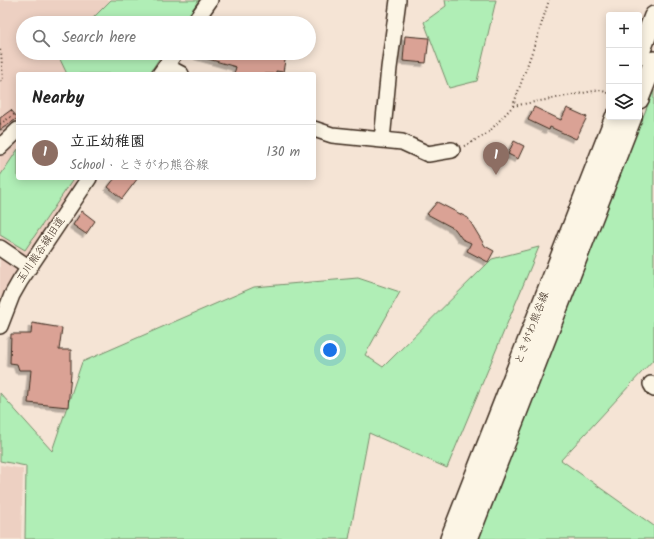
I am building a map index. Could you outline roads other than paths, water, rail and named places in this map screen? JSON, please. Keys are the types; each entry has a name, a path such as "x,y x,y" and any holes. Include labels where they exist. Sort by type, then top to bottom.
{"main road":[{"path":"642,48 654,16"},
{"path":"642,91 654,61"},
{"name":"ときがわ熊谷線","path":"450,539 614,120"},
{"name":"ときがわ熊谷線","path":"468,539 631,120"}],"street":[{"path":"199,16 210,0"},
{"path":"382,140 389,68 398,0"},
{"path":"163,70 170,60"},
{"path":"316,130 332,135 402,142 428,154 452,150"},
{"path":"0,147 16,132"},
{"name":"玉川熊谷線旧道","path":"0,326 6,295 20,281 88,180"},
{"path":"0,248 28,267"}],"place":[{"name":"立正幼稚園","path":"496,175"}]}
